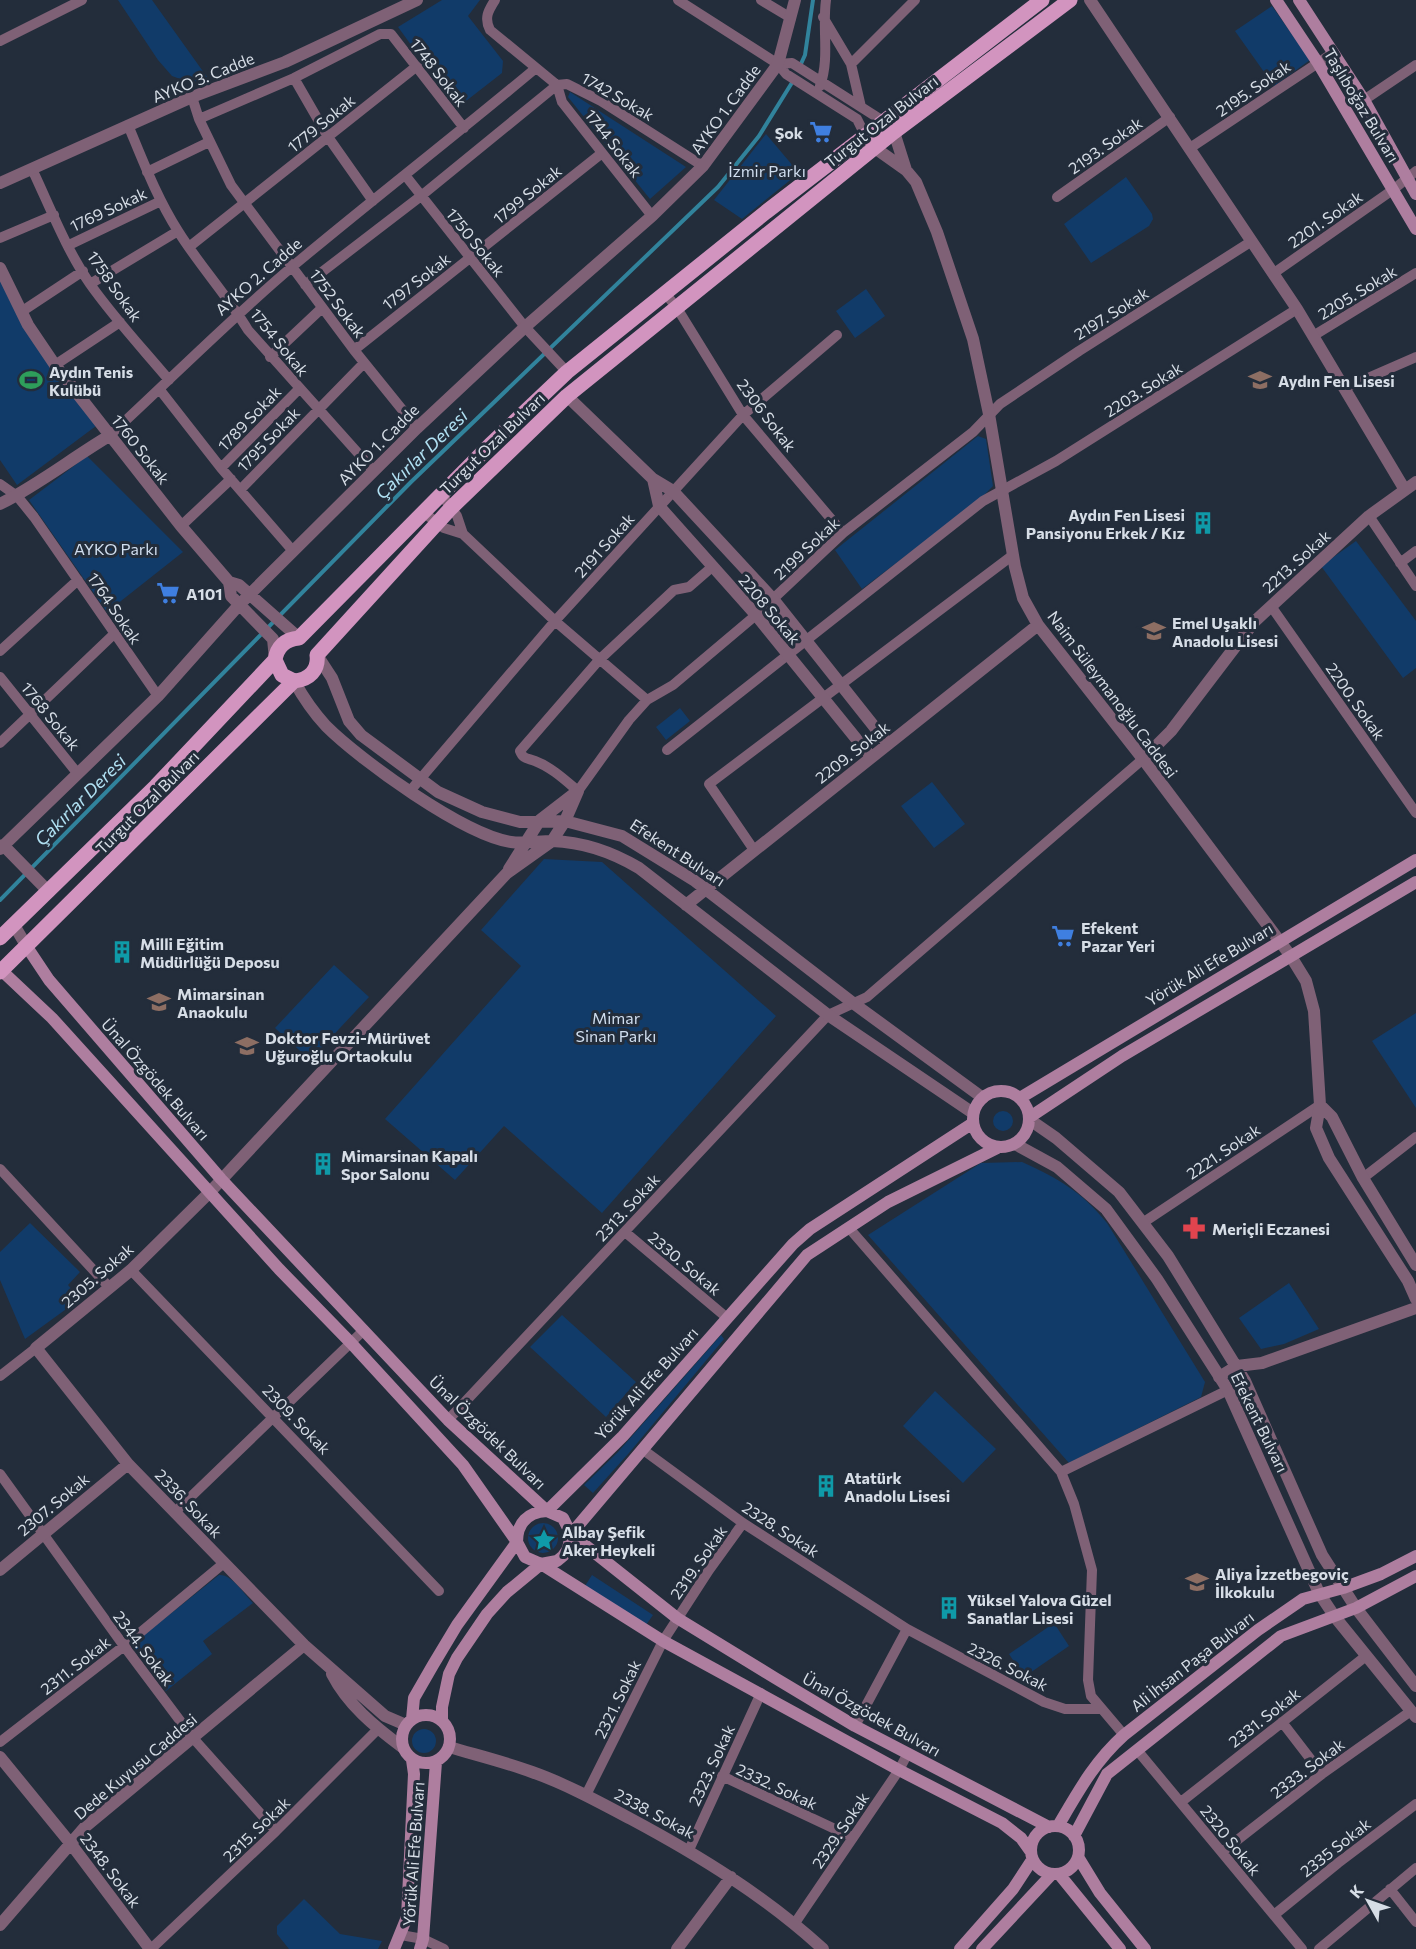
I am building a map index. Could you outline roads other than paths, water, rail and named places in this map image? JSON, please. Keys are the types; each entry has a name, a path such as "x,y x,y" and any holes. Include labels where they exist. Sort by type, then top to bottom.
{"main road":[{"name":"Turgut Ozal Bulvarı","path":"0,938 156,786 275,660 281,645 286,641 299,638 441,494 567,372 864,135 1042,0"},
{"name":"Turgut Ozal Bulvarı","path":"1,970 27,947 294,681 300,681 312,675 318,663 317,655 451,508 567,396 894,132 1070,0"},
{"name":"Taşlıboğaz Bulvarı","path":"1276,0 1318,63 1416,229"},
{"name":"Taşlıboğaz Bulvarı","path":"1302,1 1412,175 1416,194"},
{"name":"Efekent Bulvarı","path":"299,638 312,645 317,655"},
{"path":"275,660 282,675 294,681"},
{"name":"Yörük Ali Efe Bulvarı","path":"1020,1098 1416,860"},
{"name":"Yörük Ali Efe Bulvarı","path":"1030,1119 1122,1056 1416,882"},
{"name":"Ünal Özgödek Bulvarı","path":"27,947 49,980 221,1179 448,1420 547,1511 563,1518 571,1533 677,1618 855,1726 1054,1826"},
{"name":"Ünal Özgödek Bulvarı","path":"1,970 52,1018 279,1269 351,1343 463,1465 518,1542 525,1557 541,1564 663,1641 899,1770 1002,1823 1021,1838 1032,1856"},
{"path":"442,1721 427,1715 409,1722 402,1732 402,1747 412,1760 420,1763 436,1762 443,1757 449,1747 450,1734 442,1721 442,1707 449,1674 457,1658 488,1614 507,1592 541,1564 557,1561 563,1556 568,1549 571,1533 807,1255 888,1202 997,1148 1015,1144 1023,1138 1028,1130 1030,1119 1025,1102 1009,1092 999,1090 983,1098 977,1105 973,1118 981,1139 997,1148"},
{"name":"Yörük Ali Efe Bulvarı","path":"409,1722 414,1698 457,1625 518,1542 518,1533 525,1519 538,1511 547,1511 623,1436 793,1244 810,1229 973,1118"},
{"name":"Ali İhsan Paşa Bulvarı","path":"1054,1826 1092,1768 1106,1751 1258,1630 1303,1599 1381,1574 1416,1556"},
{"path":"1074,1836 1107,1774 1281,1636 1356,1608 1416,1576"},
{"name":"Yörük Ali Efe Bulvarı","path":"394,1949 402,1935 407,1917 414,1774 412,1760"},
{"name":"Yörük Ali Efe Bulvarı","path":"422,1944 436,1762"},
{"path":"960,1949 1013,1889 1032,1856 1035,1836 1054,1826 1065,1828 1074,1836 1079,1846 1078,1857 1072,1867 1055,1874 982,1949"},
{"path":"1032,1856 1037,1867 1055,1874 1120,1949"},
{"path":"1078,1857 1100,1893 1145,1949"}],"street":[{"path":"0,40 82,0"},
{"name":"AYKO 3. Cadde","path":"0,183 192,97 285,62 417,0"},
{"name":"1742 Sokak","path":"495,0 488,12 486,22 490,30 557,85 567,84 601,101 704,166"},
{"path":"678,0 801,84 857,119 864,135 875,148 906,170"},
{"path":"761,0 791,18"},
{"path":"782,69 795,0"},
{"path":"818,94 826,57 823,17 826,0"},
{"path":"850,64 915,0"},
{"path":"1090,0 1274,273 1405,490"},
{"path":"823,17 850,64 861,107"},
{"name":"1748 Sokak","path":"294,78 380,34 391,34 464,129"},
{"name":"2195. Sokak","path":"1190,148 1334,52"},
{"path":"782,69 792,63 883,121 894,132 906,170"},
{"path":"1364,100 1416,65"},
{"name":"1779 Sokak","path":"189,247 417,66"},
{"name":"AYKO 2. Cadde","path":"0,504 17,496 80,453 110,436 238,314 292,267 536,68"},
{"name":"AYKO 1. Cadde","path":"1,845 158,696 239,605 417,428 525,327 652,216 704,166 782,69"},
{"path":"199,118 294,78 328,137 373,201"},
{"path":"305,285 421,196 557,85"},
{"name":"1744 Sokak","path":"557,85 562,102 652,216"},
{"name":"1752 Sokak","path":"192,97 209,142 231,185 354,350 417,428"},
{"name":"2193. Sokak","path":"1057,197 1170,117"},
{"name":"1754 Sokak","path":"128,125 161,201 178,231 248,330 374,471"},
{"path":"147,171 209,142"},
{"name":"1799 Sokak","path":"470,258 602,153"},
{"name":"1758 Sokak","path":"32,169 90,284 170,380"},
{"name":"Naim Süleymanoğlu Caddesi","path":"906,170 916,182 937,232 973,339 1023,598 1038,625 1143,759 1290,955 1306,981 1314,1011 1320,1105 1316,1128 1329,1158 1408,1281 1416,1299"},
{"name":"1750 Sokak","path":"405,175 525,327 567,372"},
{"name":"2201. Sokak","path":"1274,273 1412,175"},
{"name":"1769 Sokak","path":"69,244 161,201"},
{"path":"0,238 54,215"},
{"path":"90,284 178,231"},
{"name":"2197. Sokak","path":"989,414 1010,396 1252,241"},
{"name":"1797 Sokak","path":"354,350 470,258"},
{"name":"1760 Sokak","path":"0,268 21,312 55,365 181,526 229,582"},
{"path":"21,312 83,271"},
{"name":"2205. Sokak","path":"1313,336 1416,273"},
{"name":"2306 Sokak","path":"665,293 677,308 744,415 843,533"},
{"path":"270,357 322,308"},
{"name":"2203. Sokak","path":"668,750 983,501 1056,461 1297,309"},
{"path":"55,365 120,322"},
{"name":"2191 Sokak","path":"410,791 555,621 744,415 837,335"},
{"path":"1345,388 1416,357"},
{"name":"1795 Sokak","path":"240,490 364,363"},
{"name":"1789 Sokak","path":"221,468 299,388"},
{"path":"160,390 221,468 293,551"},
{"name":"2208 Sokak","path":"567,396 653,479 673,491 773,599 888,744"},
{"name":"2199 Sokak","path":"578,791 629,720 647,700 673,685 756,615 843,533 973,432 989,414"},
{"path":"181,526 231,479"},
{"name":"2208 Sokak","path":"653,479 659,506 756,615 871,758"},
{"name":"2213. Sokak","path":"1143,759 1171,730 1254,622 1369,516 1416,482"},
{"name":"1764 Sokak","path":"0,484 17,496 34,517 158,696"},
{"path":"441,494 451,508 463,534 555,621 647,700"},
{"path":"423,512 444,528 463,534"},
{"path":"1369,516 1416,586"},
{"path":"1400,563 1416,551"},
{"path":"754,850 709,784 1013,555"},
{"path":"578,791 548,767 526,759 520,751 599,660 674,590 689,586 712,567"},
{"path":"0,651 78,580"},
{"path":"275,660 273,639 231,596 229,582 239,585 299,638"},
{"name":"2200. Sokak","path":"1271,606 1416,813"},
{"name":"2209. Sokak","path":"686,905 1038,625"},
{"path":"0,743 114,634"},
{"name":"Efekent Bulvarı","path":"317,655 332,678 349,721 361,735 438,792 482,812 520,822 565,821 622,836 705,889 853,1003 983,1098"},
{"name":"1768 Sokak","path":"0,676 78,774"},
{"path":"294,681 313,711 326,726 410,791 481,832 511,842 572,842 618,856 639,868 828,1015 973,1118"},
{"path":"828,1015 867,997 1143,759"},
{"path":"507,873 540,820 578,791"},
{"path":"507,873 552,841 565,821 578,791"},
{"path":"1,845 49,892"},
{"name":"2305. Sokak","path":"0,1376 131,1270 210,1192 507,873"},
{"name":"Ünal Özgödek Bulvarı","path":"14,925 27,947"},
{"name":"2313. Sokak","path":"448,1420 828,1015"},
{"path":"1320,1105 1332,1117 1363,1178 1416,1265"},
{"name":"2221. Sokak","path":"1144,1222 1320,1105"},
{"name":"Efekent Bulvarı","path":"1030,1119 1119,1192 1168,1256 1245,1381 1322,1555 1356,1608 1416,1686"},
{"path":"1363,1178 1416,1137"},
{"name":"Efekent Bulvarı","path":"1015,1144 1057,1167 1106,1209 1156,1279 1228,1390 1319,1593 1335,1617 1414,1714"},
{"path":"0,1169 110,1288"},
{"path":"849,1228 1061,1472 1077,1514 1092,1570 1088,1680 1091,1696 1124,1735"},
{"name":"2330. Sokak","path":"625,1232 726,1317"},
{"name":"2309. Sokak","path":"131,1270 439,1591"},
{"path":"1219,1377 1237,1366 1262,1363 1416,1308"},
{"path":"175,1512 363,1330"},
{"name":"2336. Sokak","path":"36,1348 128,1464 304,1645 385,1716 409,1722"},
{"path":"1061,1472 1245,1381 1262,1363"},
{"name":"2328. Sokak","path":"642,1449 743,1523 907,1629"},
{"name":"2307. Sokak","path":"0,1570 128,1464"},
{"name":"2344. Sokak","path":"0,1473 123,1646 193,1738 276,1831"},
{"name":"2319. Sokak","path":"677,1618 743,1523"},
{"name":"2311. Sokak","path":"0,1742 224,1563"},
{"name":"2321. Sokak","path":"586,1795 663,1641 677,1618"},
{"path":"855,1726 907,1629"},
{"name":"2326. Sokak","path":"907,1629 1044,1702 1065,1709 1101,1709"},
{"name":"Dede Kuyusu Caddesi","path":"0,1925 86,1827 304,1645"},
{"name":"2331. Sokak","path":"1181,1802 1366,1656"},
{"name":"2336. Sokak","path":"330,1670 342,1693 378,1729 402,1747"},
{"name":"2323. Sokak","path":"689,1850 761,1694"},
{"name":"2333. Sokak","path":"1222,1852 1322,1774 1414,1714"},
{"path":"1282,1722 1322,1774"},
{"name":"2315. Sokak","path":"151,1949 276,1831 378,1729"},
{"name":"2338. Sokak","path":"449,1747 533,1772 586,1795 689,1850 757,1894 795,1923 823,1949"},
{"name":"2320 Sokak","path":"1137,1750 1302,1949"},
{"name":"2329. Sokak","path":"795,1923 899,1770 908,1753"},
{"name":"2348. Sokak","path":"0,1757 71,1844 151,1949"},
{"name":"2332. Sokak","path":"722,1776 852,1838"},
{"name":"2335 Sokak","path":"1274,1915 1416,1804"},
{"path":"1319,1949 1416,1868"},
{"path":"677,1949 731,1876"},
{"path":"1390,1889 1416,1922"},
{"path":"402,1935 422,1944 444,1949"}],"waterway":[{"name":"Çakırlar Deresi","path":"800,66 805,55 813,0"},
{"name":"Çakırlar Deresi","path":"0,900 411,482 718,187 759,136 793,81"}],"place":[{"name":"Şok","path":"821,132"},
{"name":"Aydın Tenis Kulübü","path":"31,380"},
{"name":"Aydın Fen Lisesi","path":"1260,380"},
{"name":"Aydın Fen Lisesi Pansiyonu Erkek / Kız","path":"1203,523"},
{"name":"A101","path":"168,593"},
{"name":"Emel Uşaklı Anadolu Lisesi","path":"1154,631"},
{"name":"Efekent Pazar Yeri","path":"1063,936"},
{"name":"Milli Eğitim Müdürlüğü Deposu","path":"122,952"},
{"name":"Mimarsinan Anaokulu","path":"159,1002"},
{"name":"Doktor Fevzi-Mürüvet Uğuroğlu Ortaokulu","path":"247,1046"},
{"name":"Mimarsinan Kapalı Spor Salonu","path":"323,1164"},
{"name":"Meriçli Eczanesi","path":"1194,1228"},
{"name":"Atatürk Anadolu Lisesi","path":"826,1486"},
{"name":"Albay Şefik Aker Heykeli","path":"544,1540"},
{"name":"Aliya İzzetbegoviç İlkokulu","path":"1197,1582"},
{"name":"Yüksel Yalova Güzel Sanatlar Lisesi","path":"949,1608"}],"park label":[{"name":"İzmir Parkı","path":"767,170"},
{"name":"AYKO Parkı","path":"116,548"},
{"name":"Mimar Sinan Parkı","path":"616,1026"}]}
